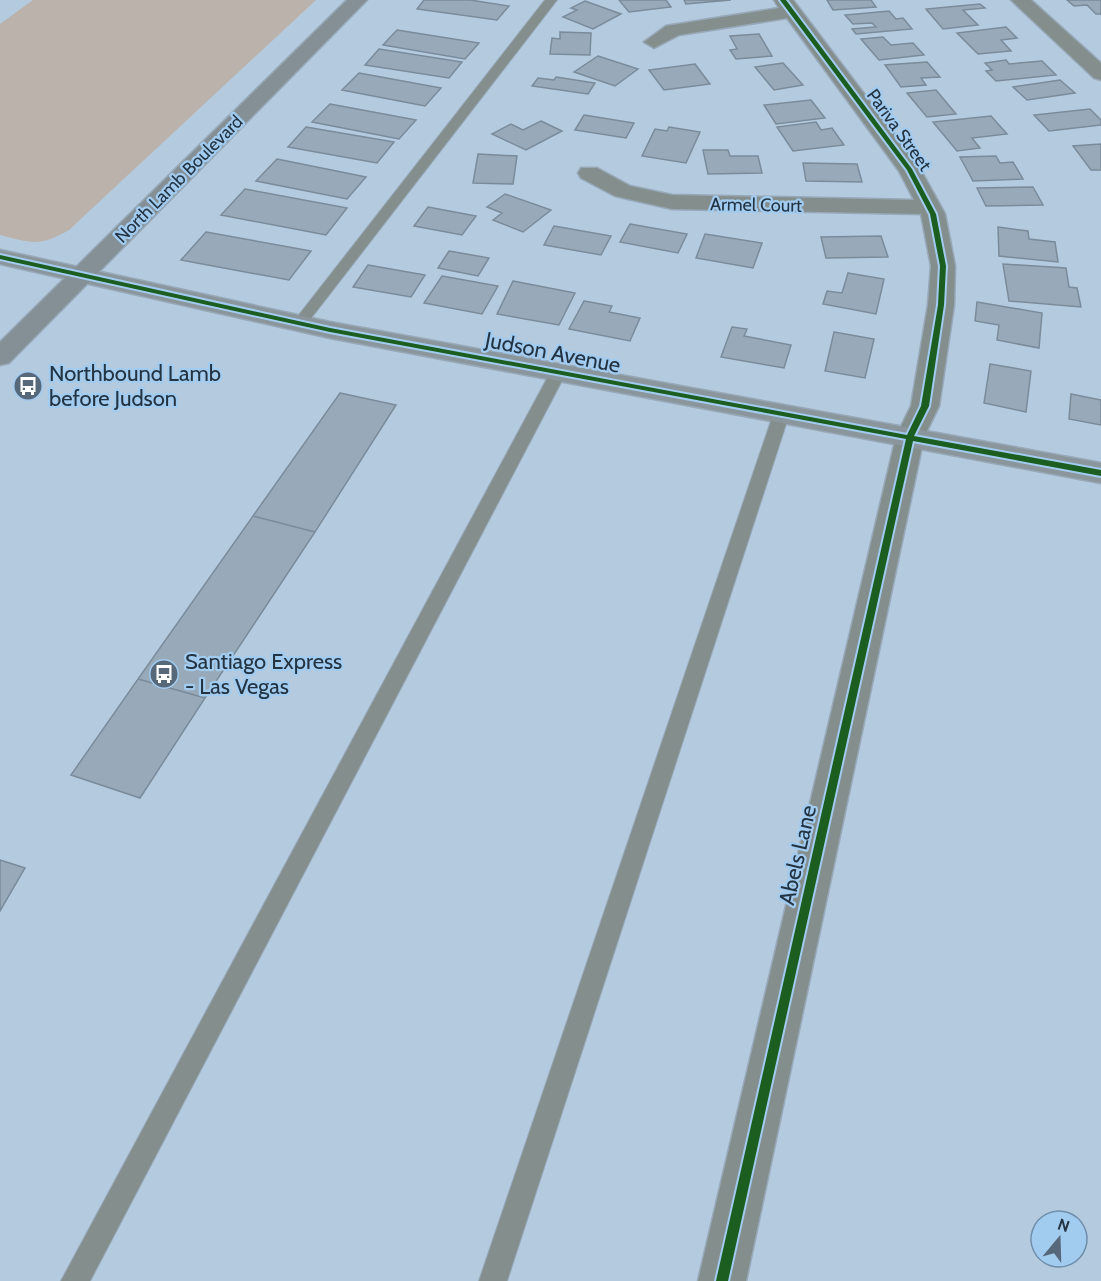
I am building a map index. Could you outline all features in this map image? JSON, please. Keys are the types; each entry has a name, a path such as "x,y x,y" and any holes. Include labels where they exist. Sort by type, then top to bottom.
{"main road":[{"name":"North Lamb Boulevard","path":"0,357 358,0"}],"street":[{"path":"1020,0 1101,74"},
{"path":"654,42 673,30 787,6"},
{"name":"Pariva Street","path":"787,6 910,170 929,207 943,266 940,305 925,406 910,437"},
{"name":"Armel Court","path":"589,173 624,191 672,202 746,206 929,207"},
{"name":"Judson Avenue","path":"0,257 300,323 781,415 1101,473"},
{"name":"Abels Lane","path":"722,1281 910,437"}],"lane":[{"path":"300,323 551,0"},
{"path":"75,1281 558,373"},
{"path":"493,1281 781,415"}],"shaded area":[{"path":"33,0 316,0 69,230 50,239 35,242 0,235 0,24"}],"building":[{"path":"424,0 470,0 509,6 497,20 417,9"},
{"path":"619,0 666,0 671,7 629,12"},
{"path":"684,0 731,0 686,4"},
{"path":"827,0 871,0 876,7 833,10"},
{"path":"1067,0 1101,0 1101,14 1096,14 1087,5 1074,6"},
{"path":"585,1 621,14 593,29 563,17 577,10 571,8"},
{"path":"980,4 985,8 963,10 978,25 943,29 926,9"},
{"path":"889,11 896,19 903,18 912,29 856,34 852,29 876,27 872,23 853,24 845,15"},
{"path":"1006,27 1017,38 1001,40 1011,51 978,54 957,33"},
{"path":"397,30 479,43 465,59 383,45"},
{"path":"560,32 591,33 590,55 550,54 552,38 560,39"},
{"path":"759,34 772,56 736,59 730,50 737,49 730,36"},
{"path":"883,37 891,45 913,43 924,55 879,60 861,39"},
{"path":"379,49 462,62 449,78 365,65"},
{"path":"598,56 638,69 615,86 574,72"},
{"path":"1006,60 1009,64 1042,61 1056,75 996,81 986,71 992,70 985,63"},
{"path":"927,62 940,77 921,78 926,85 901,87 885,65"},
{"path":"783,63 803,85 774,90 755,67"},
{"path":"695,64 710,84 664,90 649,70"},
{"path":"359,73 441,88 425,106 342,90"},
{"path":"556,77 595,83 588,94 532,86 538,78 554,80"},
{"path":"1060,80 1075,93 1027,100 1013,87"},
{"path":"936,90 956,114 927,117 907,93"},
{"path":"811,100 825,118 776,124 764,105"},
{"path":"330,104 416,120 399,139 312,122"},
{"path":"1090,109 1101,120 1101,125 1049,131 1034,115"},
{"path":"584,115 634,123 626,138 575,130"},
{"path":"991,116 1007,134 972,138 980,148 957,151 933,122"},
{"path":"541,121 562,131 526,150 492,134 511,124 523,130"},
{"path":"816,122 821,130 832,128 844,145 793,151 777,127"},
{"path":"306,127 394,142 377,163 288,147"},
{"path":"669,127 700,132 686,163 642,156 655,129 667,131"},
{"path":"1101,144 1101,170 1091,170 1073,146"},
{"path":"703,150 728,150 730,156 758,156 762,173 708,174"},
{"path":"478,154 517,156 513,184 473,183"},
{"path":"996,156 1000,163 1013,162 1023,179 973,181 960,157"},
{"path":"277,159 366,177 347,199 256,181"},
{"path":"803,163 857,164 862,182 806,181"},
{"path":"1033,187 1043,205 986,206 977,188"},
{"path":"245,189 347,208 326,235 221,215"},
{"path":"505,194 551,210 523,232 493,220 502,213 487,207"},
{"path":"428,207 476,216 462,235 414,226"},
{"path":"630,224 687,234 678,253 620,242"},
{"path":"554,226 611,236 601,255 544,245"},
{"path":"998,227 1028,231 1029,239 1055,242 1058,262 999,256"},
{"path":"206,232 311,251 289,280 181,260"},
{"path":"705,234 762,243 753,268 696,258"},
{"path":"881,236 888,257 826,258 821,237"},
{"path":"449,251 489,258 478,276 438,268"},
{"path":"1003,264 1066,268 1069,287 1077,288 1081,307 1009,301"},
{"path":"368,265 425,275 411,297 353,287"},
{"path":"848,273 884,279 876,314 823,304 827,291 842,293"},
{"path":"442,276 498,286 482,314 424,303"},
{"path":"513,281 575,293 559,325 497,314"},
{"path":"584,301 612,306 609,312 640,318 630,341 569,329"},
{"path":"977,302 1042,313 1039,348 997,340 999,325 975,321"},
{"path":"732,327 747,329 744,336 791,345 784,368 721,357"},
{"path":"834,332 874,339 865,378 825,371"},
{"path":"990,364 1031,371 1026,412 984,403"},
{"path":"340,393 396,405 315,532 253,516"},
{"path":"1071,394 1101,400 1101,425 1069,419"},
{"path":"253,516 315,532 205,698 138,679"},
{"path":"138,679 205,698 140,798 71,775"},
{"path":"0,860 25,868 0,911"}],"cycle path":[{"path":"722,1281 910,437 925,406 941,305 943,266 933,214 910,170 783,0"},
{"path":"0,257 330,330 1101,473"}],"place":[{"name":"Northbound Lamb before Judson","path":"28,386"},
{"name":"Santiago Express - Las Vegas","path":"164,674"}]}
